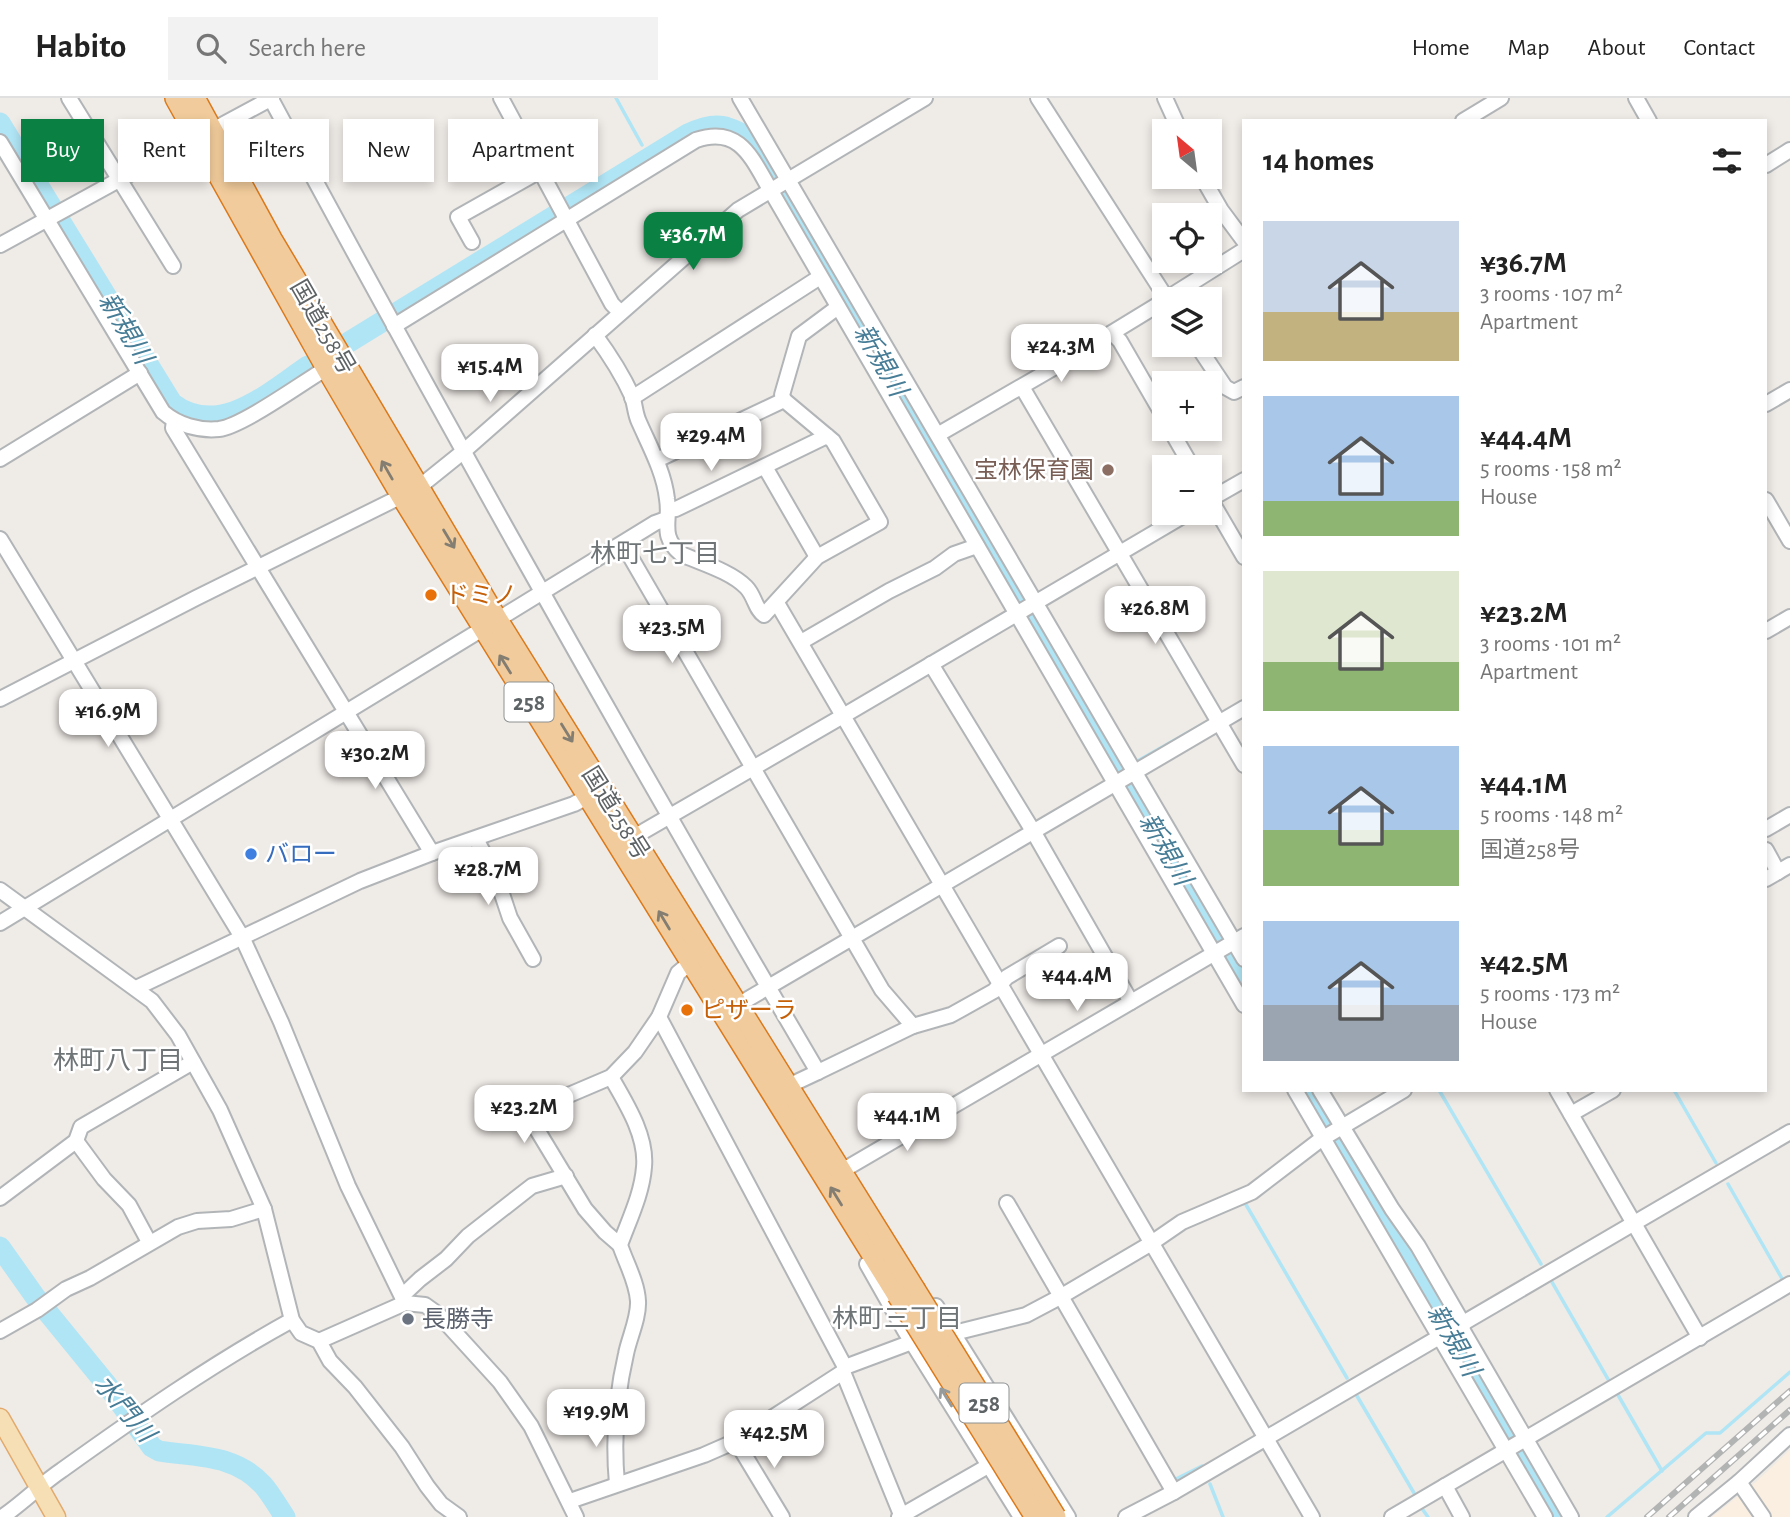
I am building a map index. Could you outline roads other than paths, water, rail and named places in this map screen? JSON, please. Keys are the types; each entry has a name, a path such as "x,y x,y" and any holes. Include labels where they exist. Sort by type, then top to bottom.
{"highway":[{"name":"国道258号","path":"176,98 192,119"},
{"name":"国道258号","path":"194,98 200,119"},
{"name":"国道258号","path":"210,143 271,239 410,492 490,624 587,797 697,958 906,1292 1055,1517"},
{"name":"国道258号","path":"210,145 327,368 410,492"},
{"name":"国道258号","path":"490,624 632,838 697,958 736,1006 840,1172 862,1223"},
{"name":"国道258号","path":"906,1292 1036,1517"}],"main road":[{"path":"0,1418 56,1517"}],"street":[{"path":"69,98 118,177"},
{"path":"210,131 272,98 391,320 669,817 818,1072"},
{"path":"501,98 512,119"},
{"path":"740,98 821,277 1242,1001"},
{"path":"0,699 410,492 464,451 738,210 925,98"},
{"path":"1038,98 1158,287"},
{"path":"1165,98 1175,119"},
{"path":"1466,119 1500,98"},
{"path":"1636,98 1648,119"},
{"path":"391,320 563,213 696,141 716,135 726,137 743,148 780,185 939,434 1035,603 1237,941 840,1172"},
{"path":"0,142 53,216 163,412 174,421 198,428 220,429 244,419 327,368"},
{"path":"1767,164 1790,150"},
{"path":"0,245 118,180"},
{"path":"121,182 173,265"},
{"path":"472,243 458,217 520,182"},
{"path":"546,182 612,304 620,312"},
{"path":"1209,189 1242,240"},
{"path":"1183,287 1242,244"},
{"path":"632,397 821,277"},
{"path":"595,335 632,397 637,418 657,460 667,498 667,534 674,548 681,554 741,582 750,590 759,612 764,615 817,557 880,522 833,441 784,400 782,395 799,336 838,307"},
{"path":"939,434 1152,308"},
{"path":"1112,332 1152,396"},
{"path":"1205,357 1225,387 1234,392 1242,388"},
{"path":"0,459 140,373"},
{"path":"1022,387 1242,762"},
{"path":"1767,403 1790,390"},
{"path":"657,460 784,400"},
{"path":"174,421 173,428 257,569 432,853"},
{"path":"0,923 623,544 667,514 827,436"},
{"path":"765,467 817,557"},
{"path":"1222,492 1242,481"},
{"path":"1767,502 1790,541"},
{"path":"1222,519 1242,554"},
{"path":"632,838 1167,525"},
{"path":"0,539 242,937 281,1022 333,1152 403,1300"},
{"path":"623,544 882,990 913,1026"},
{"path":"801,642 895,587 935,568 954,554 976,546"},
{"path":"777,603 1311,1517"},
{"path":"1767,630 1790,617"},
{"path":"931,663 1033,831 1131,1002"},
{"path":"736,1006 1117,783 1133,769 1242,709"},
{"path":"136,988 359,881 587,797"},
{"path":"1767,829 1790,816"},
{"path":"476,839 496,876 510,918 533,959"},
{"path":"1767,851 1778,872"},
{"path":"0,890 152,1001 178,1035 220,1110 264,1209 292,1320 301,1333 319,1341 330,1361 355,1387 402,1447 426,1486 442,1504 459,1517"},
{"path":"786,1087 913,1026 951,1015 993,991 1007,977 1059,946"},
{"path":"617,1484 615,1419 625,1356 638,1306 637,1291 620,1245 585,1209 530,1118 550,1103 611,1077 635,1052 659,1017 678,973 697,958"},
{"path":"659,1017 844,1369 900,1517 1026,1443"},
{"path":"0,1198 76,1141 81,1127 193,1062"},
{"path":"611,1077 632,1115 645,1165 640,1191 620,1245"},
{"path":"1296,1092 1545,1517"},
{"path":"1321,1092 1392,1209 1418,1246 1524,1439 1572,1517"},
{"path":"954,1333 1027,1315 1150,1244 1182,1222 1252,1192 1325,1137 1401,1092"},
{"path":"1558,1092 1700,1338"},
{"path":"1571,1114 1610,1092"},
{"path":"1126,1517 1174,1492 1790,1132"},
{"path":"76,1141 104,1179 129,1205 149,1242"},
{"path":"319,1341 403,1300 420,1279 446,1259 468,1236 532,1186 566,1176"},
{"path":"1007,1203 1174,1492"},
{"path":"0,1331 178,1227 197,1221 231,1219 264,1209"},
{"path":"1021,1517 912,1342 861,1254 862,1223 885,1232 1026,1443 1069,1517"},
{"path":"1392,1517 1790,1284"},
{"path":"403,1300 425,1305 439,1315 500,1382 531,1426 576,1517"},
{"path":"2,1517 59,1472 134,1421 251,1343 292,1320"},
{"path":"570,1501 704,1455 736,1441 844,1369 912,1342"},
{"path":"1696,1517 1790,1436"},
{"path":"736,1441 782,1517"},
{"path":"1739,1482 1763,1517"},
{"path":"1445,1486 1462,1517"}],"waterway":[{"path":"616,98 642,145"},
{"name":"新規川","path":"0,123 172,403 190,413 207,416 225,414 260,399 308,366"},
{"name":"新規川","path":"349,342 688,134 707,127 722,126 753,141 1163,841 1199,915 1242,980"},
{"name":"新規川","path":"646,154 649,158"},
{"path":"1134,763 1212,719"},
{"name":"新規川","path":"1309,1092 1558,1517"},
{"path":"1440,1092 1541,1264"},
{"path":"1675,1092 1716,1163"},
{"path":"1728,1184 1784,1282"},
{"path":"1242,1204 1245,1203 1347,1378"},
{"name":"水門川","path":"0,1247 36,1298 107,1385 152,1447 159,1451 201,1456 240,1467 263,1485 285,1517"},
{"path":"1552,1282 1608,1379"},
{"path":"1607,1517 1706,1433 1720,1433 1790,1372"},
{"path":"1618,1395 1662,1471"},
{"path":"1357,1396 1414,1493"},
{"path":"1174,1480 1202,1466"},
{"path":"1210,1484 1223,1517"},
{"path":"1423,1510 1428,1517"}],"railway":[{"path":"1647,1517 1790,1391"},
{"path":"1669,1517 1790,1410"}],"place":[{"name":"宝林保育園","path":"1108,470"},
{"name":"ドミノ","path":"431,595"},
{"name":"バロー","path":"251,854"},
{"name":"ピザーラ","path":"687,1010"},
{"name":"長勝寺","path":"408,1319"}],"district":[{"name":"林町七丁目","path":"655,553"},
{"name":"林町八丁目","path":"118,1060"},
{"name":"林町三丁目","path":"897,1318"}]}
